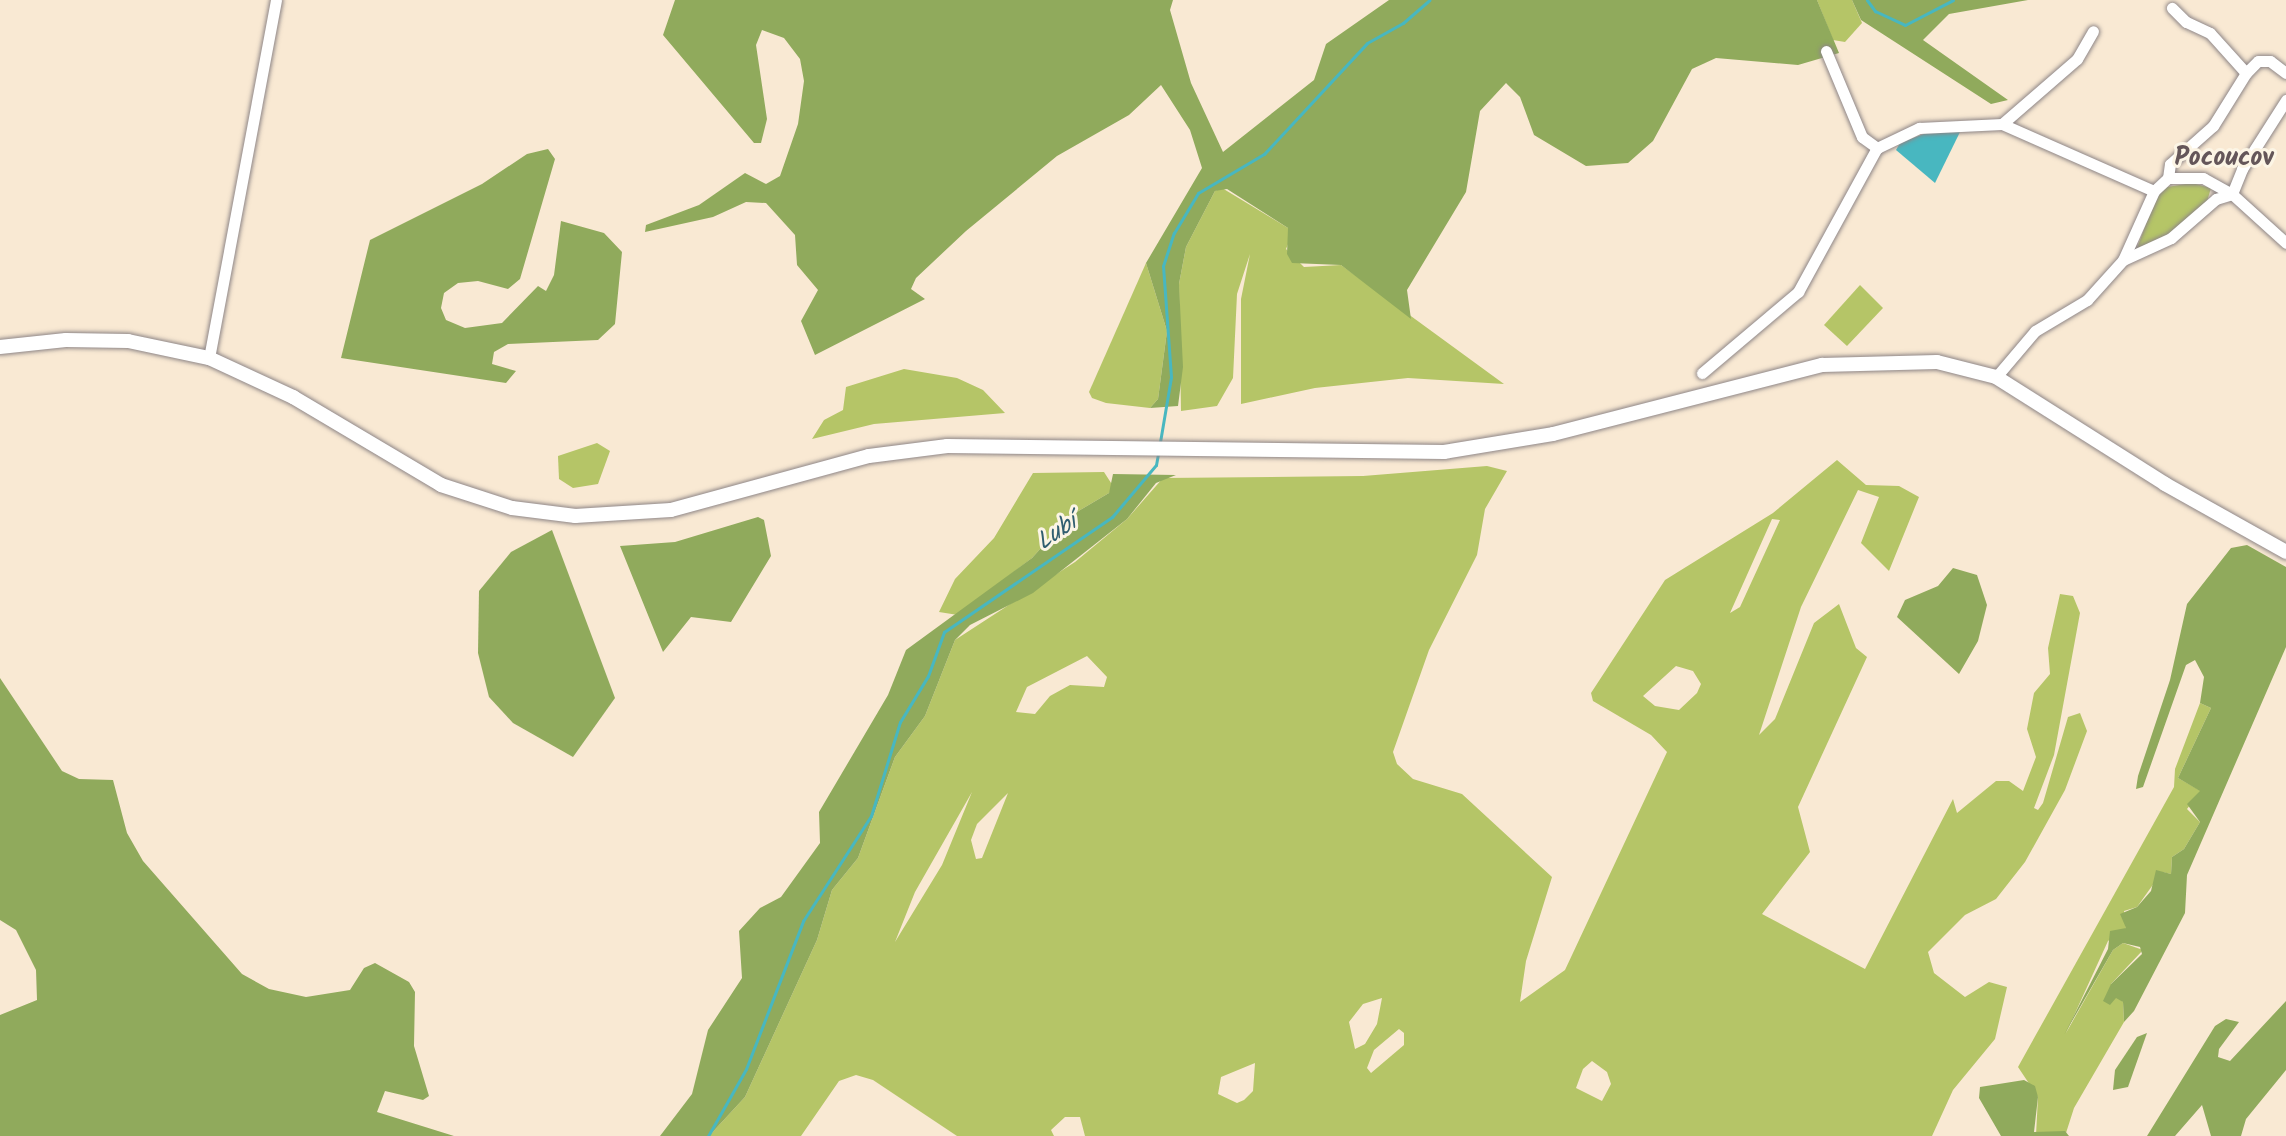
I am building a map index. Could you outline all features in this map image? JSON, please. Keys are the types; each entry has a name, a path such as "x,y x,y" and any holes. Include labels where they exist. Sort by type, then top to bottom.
{"main road":[{"path":"0,347 66,340 128,341 209,358 293,397 441,485 512,508 575,516 671,510 909,449 1144,448 1379,455 1487,446 1842,362 1937,362 1996,377 2165,484 2286,552"}],"street":[{"path":"209,358 276,0"},
{"path":"2172,8 2186,22 2210,33 2246,73"},
{"path":"2002,124 2077,59 2093,31"},
{"path":"1826,51 1862,137 1877,148"},
{"path":"1996,377 2035,331 2087,300 2123,260 2154,191 2168,178 2170,164 2213,126 2246,73 2258,61 2270,61 2286,73"},
{"path":"2123,260 2171,238 2216,199 2232,194 2286,100"},
{"path":"1702,373 1798,292 1877,148 1919,128 2002,124 2154,191"},
{"path":"2168,178 2203,178 2232,194 2286,243"}],"green space":[{"path":"675,0 1173,0 1170,10 1191,83 1223,152 1314,80 1326,44 1389,0 1817,0 1839,53 1798,65 1716,58 1692,69 1653,141 1628,163 1586,166 1534,135 1520,97 1506,83 1480,111 1466,192 1407,290 1411,319 1341,265 1292,263 1287,254 1288,228 1227,189 1215,191 1186,247 1179,284 1183,367 1178,406 1150,408 1158,399 1167,331 1146,263 1202,168 1190,130 1161,85 1129,115 1057,156 966,231 916,278 911,289 925,299 815,355 801,321 818,290 797,265 795,235 766,203 746,202 713,217 645,232 646,225 699,205 745,173 766,184 780,176 798,124 804,81 800,59 784,38 762,30 756,45 767,119 761,143 754,143 663,35"},
{"path":"1817,0 1852,0 1862,23 1845,42 1833,40"},
{"path":"1852,0 2028,0 1949,14 1923,40 2008,100 1991,104 1861,20"},
{"path":"548,149 555,159 520,279 508,289 478,281 458,283 444,293 441,308 446,320 465,328 502,323 538,286 546,291 554,275 561,221 604,233 622,252 615,324 598,340 508,344 494,352 492,364 516,371 506,383 341,358 370,240 482,184 527,154"},
{"path":"2192,183 2211,188 2206,205 2169,237 2136,251 2157,194 2167,187"},
{"path":"1222,188 1288,228 1292,235 1286,249 1304,267 1341,265 1504,384 1408,378 1315,388 1241,404 1241,299 1250,254 1237,294 1233,378 1217,406 1181,411 1179,284 1186,247 1215,191"},
{"path":"1146,263 1167,331 1158,399 1150,408 1106,403 1092,398 1089,392"},
{"path":"1860,285 1883,308 1847,346 1824,325"},
{"path":"904,369 957,378 983,390 1005,413 874,424 812,439 824,420 843,410 846,387"},
{"path":"597,443 610,451 598,484 573,488 559,479 558,456"},
{"path":"1837,460 1866,485 1899,486 1919,497 1889,571 1861,543 1879,497 1858,490 1801,607 1759,735 1775,719 1814,623 1839,604 1856,648 1867,657 1798,807 1810,852 1762,914 1865,969 1953,799 1957,813 1996,781 2009,781 2023,791 2036,757 2027,729 2034,693 2050,674 2048,648 2060,594 2073,596 2080,613 2054,755 2034,808 2038,810 2043,803 2068,717 2080,713 2087,731 2065,790 2025,862 1996,899 1965,915 1928,952 1934,973 1965,997 1989,982 2007,987 1995,1039 1953,1090 1932,1136 1085,1136 1080,1117 1065,1117 1051,1130 1054,1136 957,1136 873,1080 856,1075 839,1081 801,1136 709,1136 745,1097 817,940 832,890 858,858 895,757 925,716 955,640 1075,562 1127,519 1163,478 1363,476 1487,466 1507,471 1485,509 1477,555 1429,650 1393,752 1397,764 1413,779 1462,794 1552,877 1526,961 1520,1002 1565,970 1667,752 1651,735 1593,701 1591,693 1665,580 1773,513","holes":["1772,519 1780,520 1740,607 1730,613","1087,656 1107,677 1104,687 1070,685 1050,696 1035,714 1016,712 1027,687","1676,666 1693,671 1701,684 1697,693 1679,710 1655,706 1643,696","972,792 942,865 895,942 915,892","1008,793 982,858 976,859 971,840 977,824","1382,998 1377,1024 1365,1044 1355,1049 1349,1022 1363,1004","1399,1029 1404,1033 1404,1045 1371,1073 1367,1068 1374,1050","1592,1061 1607,1072 1611,1084 1602,1101 1576,1088 1583,1069","1255,1063 1253,1091 1237,1103 1218,1094 1221,1077"]},
{"path":"1104,472 1113,486 1109,493 1070,516 1032,558 958,615 939,612 955,579 994,538 1033,473"},
{"path":"1113,474 1176,475 1156,483 1127,519 1033,593 970,625 955,640 925,716 895,757 858,858 832,890 817,940 745,1097 709,1136 660,1136 692,1094 708,1030 742,978 739,931 760,908 781,897 820,843 819,812 888,695 906,650 1032,558 1070,516 1109,493"},
{"path":"758,517 764,520 771,556 731,622 691,617 663,652 620,546 675,542"},
{"path":"552,530 615,698 573,757 513,723 489,697 478,653 479,591 511,552"},
{"path":"2247,545 2286,567 2286,647 2187,875 2185,913 2134,1011 2124,1022 2123,1002 2116,998 2110,1005 2103,1001 2111,984 2142,954 2140,947 2123,943 2113,950 2064,1035 2108,949 2110,931 2126,928 2120,914 2137,907 2151,891 2156,870 2171,874 2172,857 2184,849 2200,822 2187,804 2200,791 2178,778 2211,708 2200,703 2204,677 2195,660 2186,665 2143,787 2136,789 2138,776 2170,680 2187,604 2231,548"},
{"path":"1953,568 1977,575 1987,605 1978,641 1959,674 1897,617 1905,600 1938,586"},
{"path":"0,678 62,771 79,779 113,780 127,833 143,861 242,974 269,989 306,997 350,990 364,968 375,963 409,982 415,992 414,1046 429,1096 423,1100 385,1091 377,1112 454,1136 0,1136 0,1015 37,1000 36,970 16,930 0,920"},
{"path":"2200,703 2211,708 2178,778 2201,791 2187,809 2200,822 2184,849 2172,857 2171,874 2162,872 2137,907 2124,911 2126,928 2108,941 2066,1033 2113,950 2123,943 2143,950 2111,984 2123,1002 2124,1022 2074,1108 2066,1133 2036,1135 2038,1097 2018,1067 2174,787 2175,769"},
{"path":"2286,1001 2286,1070 2246,1119 2241,1136 2211,1136 2202,1105 2175,1136 2147,1136 2215,1026 2226,1019 2239,1022 2219,1049 2218,1057 2230,1061"},
{"path":"2147,1033 2128,1087 2113,1090 2115,1070 2137,1037"},
{"path":"2024,1080 2035,1086 2038,1097 2034,1132 2065,1131 2069,1136 2001,1136 1979,1098 1980,1087"}],"water":[{"path":"1934,130 1960,132 1935,183 1896,150 1900,143"}],"waterway":[{"name":"Lubí","path":"1160,442 1171,377 1163,266 1174,233 1198,193 1264,154 1367,43 1403,23 1429,0"},
{"name":"Lubí","path":"1867,0 1875,11 1905,25 1953,0"},
{"name":"Lubí","path":"708,1136 746,1069 803,921 871,816 900,722 928,676 944,632 1112,517 1156,465 1158,454"}],"district":[{"name":"Pocoucov","path":"2224,159"}]}
